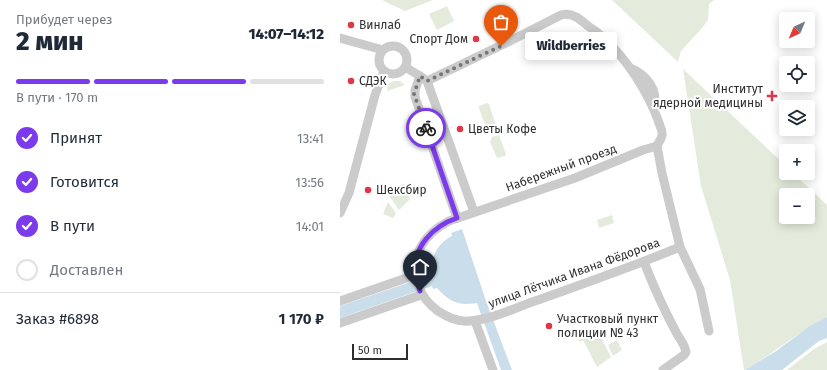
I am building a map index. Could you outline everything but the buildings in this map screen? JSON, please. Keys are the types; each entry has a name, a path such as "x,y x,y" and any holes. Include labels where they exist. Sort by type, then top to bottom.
{"street":[{"path":"457,218 415,97 415,90 424,79 508,42 561,15 572,15 605,39 629,68 641,74 650,83 654,94 655,102 653,107 662,130 662,136 657,146 662,172 680,247 700,289 709,331"},
{"path":"340,38 382,52"},
{"path":"340,44 382,52"},
{"path":"390,46 402,49 406,56 405,67 400,72 393,74 384,70 379,61 382,52 390,46"},
{"path":"405,67 424,79 474,212"},
{"path":"340,213 349,193 375,95 384,70"},
{"name":"Набережный проезд","path":"474,212 575,178 643,150 657,146"},
{"name":"улица Лётчика Ивана Фёдорова","path":"474,212 439,226 430,234 423,243 417,255 415,266 416,277 421,293 432,307 444,315 468,322 493,316 644,262 680,247"},
{"path":"644,262 676,332 686,348 684,355 662,370"},
{"path":"340,301 416,277"},
{"path":"340,323 421,293"},
{"path":"478,320 493,370"}],"green space":[{"path":"382,0 433,0 405,11"},
{"path":"612,0 714,0 709,4 708,20 681,51 678,62"},
{"path":"447,6 454,21 437,30 429,14"},
{"path":"683,69 779,159 779,180 800,180 809,188 779,188 779,224 815,224 815,194 827,205 827,317 806,329 745,370 730,280 701,186"},
{"path":"393,81 400,81 405,85 387,91 388,85"},
{"path":"487,103 489,104 496,126 490,129 485,125 479,108 479,106"},
{"path":"499,135 506,154 505,156 497,158 490,142 492,137"},
{"path":"403,184 405,185 410,199 399,210 390,197 394,187"},
{"path":"388,202 396,213 393,218 383,214"},
{"path":"612,215 614,223 599,228 597,220"},
{"path":"596,327 611,357 597,367 583,340 580,342 577,338 581,336 580,333"},
{"path":"617,340 622,350 613,356 608,345"},
{"path":"827,342 827,370 787,370 814,349"}],"water":[{"path":"462,229 486,301 512,370 501,370 477,303 465,304 455,302 446,297 437,288 433,289 432,286 340,318 340,306 428,276 428,273 432,271 436,250 443,242 452,236 451,233"},
{"path":"827,317 827,338 819,341 782,370 745,370 776,351 810,326"}],"way so far":[{"path":"426,128 414,94 420,76 427,81 501,46"}],"place":[{"name":"Винлаб","path":"351,25"},
{"name":"Спорт Дом","path":"476,39"},
{"name":"Wildberries","path":"501,46"},
{"name":"СДЭК","path":"351,81"},
{"name":"Институт ядерной медицины","path":"772,96"},
{"name":"Цветы Кофе","path":"460,129"},
{"name":"Шексбир","path":"368,190"},
{"name":"Участковый пункт полиции № 43","path":"549,326"}],"route":[{"path":"420,291 415,275 415,266 417,255 423,243 439,226 457,218 426,128"}]}
